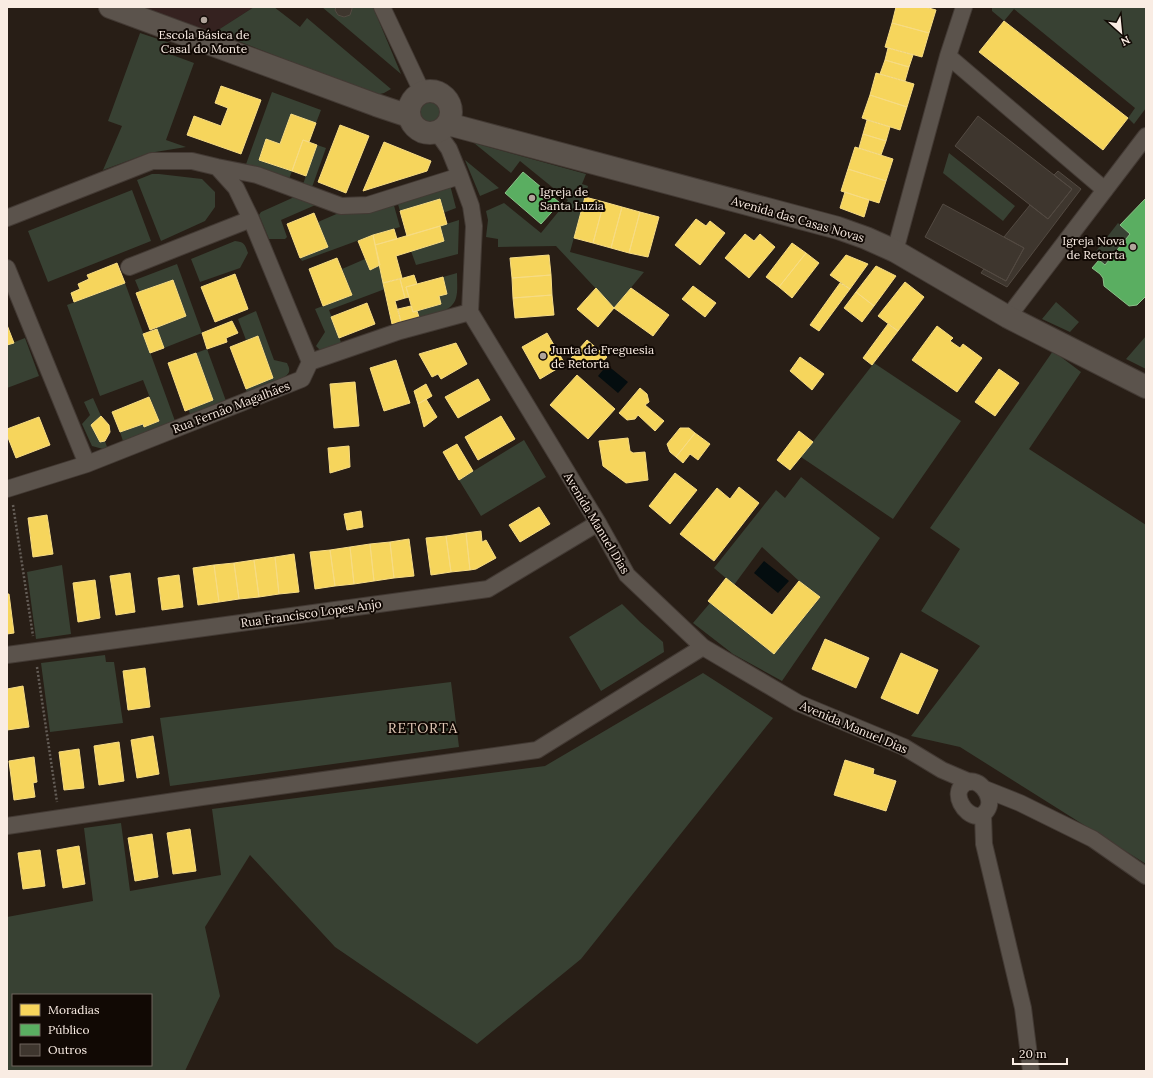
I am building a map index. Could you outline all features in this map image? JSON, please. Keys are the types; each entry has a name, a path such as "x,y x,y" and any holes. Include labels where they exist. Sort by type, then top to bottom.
{"street":[{"path":"110,7 408,116"},
{"path":"382,7 422,92"},
{"path":"895,251 948,56 964,7"},
{"path":"948,56 1105,190"},
{"path":"429,90 442,94 447,98 452,111 451,118 442,128 430,134 422,132 416,128 411,123 408,116 411,101 422,92 429,90"},
{"path":"217,167 236,188 251,219 310,362 400,331 470,312 474,226 471,206 442,128"},
{"name":"Avenida das Casas Novas","path":"442,128 838,228 866,238 895,251 1008,317 1146,387"},
{"path":"1008,317 1146,136"},
{"path":"7,218 152,162 192,161 257,175 341,206 368,205 460,176"},
{"path":"129,267 251,219"},
{"path":"9,279 87,464"},
{"name":"Avenida Manuel Dias","path":"470,312 598,523 627,575 703,647 798,704 904,747 942,770 970,782 978,783 985,789 989,805 985,812 984,844 1023,1008 1031,1071"},
{"name":"Rua Fernão Magalhães","path":"9,489 87,464 302,379 310,362"},
{"name":"Rua Francisco Lopes Anjo","path":"7,655 488,589 598,523"},
{"path":"7,826 537,750 703,647"},
{"name":"Avenida Manuel Dias","path":"942,770 984,844"},
{"path":"970,782 963,784 960,789 962,804 970,814 977,816 985,812 1020,803"},
{"path":"985,789 1020,803 1093,839 1146,876"}],"path":[{"path":"9,489 35,651 59,819"}],"shaded area":[{"name":"Escola Básica de Casal do Monte","path":"132,7 254,7 215,32"},
{"path":"607,365 628,382 618,393 598,376"},
{"path":"764,561 789,581 778,593 754,573"}],"green space":[{"path":"254,7 274,7 300,27 307,18 391,89 376,95 215,32"},
{"path":"322,7 373,7 401,74"},
{"path":"992,7 1146,7 1146,108 1134,124 1128,118 1135,108 1014,9 1004,21 992,11"},
{"path":"140,33 170,43 167,53 194,63 166,140 186,147 149,153 103,170 122,126 108,121"},
{"path":"272,92 321,110 316,123 291,114 280,144 266,139 259,160 292,171 288,182 245,167"},
{"path":"431,101 439,104 442,112 439,120 431,123 423,120 420,112 423,104"},
{"path":"474,143 586,174 582,184 588,186 570,252 644,272 614,308 556,246 498,247 498,239 486,237 488,220 486,211 504,203 541,233 568,200 520,161 511,173"},
{"path":"317,145 326,148 311,190 302,187"},
{"path":"949,153 1015,206 1003,221 943,173"},
{"path":"465,160 499,188 480,196"},
{"path":"152,174 202,179 215,192 215,207 205,221 161,241 137,180"},
{"path":"450,185 456,208 443,213 400,211 397,201"},
{"path":"132,190 151,241 48,282 28,231"},
{"path":"301,194 320,203 281,220 287,237 285,239 269,239 259,215 261,212"},
{"path":"393,202 400,227 373,235 302,261 300,258 328,247 318,222 341,212"},
{"path":"459,220 458,254 416,265 411,251 444,241 440,226"},
{"path":"1118,223 1130,234 1105,265 1093,255"},
{"path":"235,241 244,244 248,253 240,268 200,282 191,259"},
{"path":"365,259 370,269 380,265 385,289 329,310 342,345 320,350 316,346 325,332 315,309 352,295 342,269"},
{"path":"177,264 202,333 164,348 156,327 186,316 173,280 140,292 135,280"},
{"path":"457,273 457,292 454,303 446,310 419,317 417,311 441,304 439,296 447,293 443,277"},
{"path":"125,283 175,421 123,441 120,432 143,424 144,427 159,421 143,380 100,396 67,305"},
{"path":"1056,302 1079,322 1070,332 1042,319"},
{"path":"256,311 274,360 287,363 289,372 277,381 247,393 246,389 273,378 258,336 246,340 238,319"},
{"path":"1146,336 1146,369 1126,359"},
{"path":"25,338 39,376 7,388 7,345"},
{"path":"207,349 226,401 190,415 189,410 213,400 196,353"},
{"path":"1053,351 1081,372 1029,449 1146,525 1146,864 960,747 911,736 980,646 921,611 960,549 930,528"},
{"path":"874,363 961,421 893,519 801,457"},
{"path":"93,398 101,416 92,425 100,442 105,441 107,447 103,449 92,446 82,424 90,415 84,402"},
{"path":"524,440 546,477 481,516 459,480"},
{"path":"801,477 880,538 782,681 733,654 693,623 710,603 774,654 820,598 762,547 734,585 714,568 776,490 785,498"},
{"path":"62,565 71,634 36,639 27,572"},
{"path":"622,604 663,642 664,652 601,691 569,637"},
{"path":"105,655 106,662 114,662 123,723 50,732 41,663"},
{"path":"703,673 773,718 581,959 477,1044 335,947 250,855 205,927 220,996 185,1071 7,1071 7,917 93,901 84,828 121,823 130,891 221,875 212,809 545,766"},
{"path":"451,682 459,747 170,786 160,718"}],"building: Moradias":[{"path":"896,7 925,7 936,10 929,33 892,23"},
{"path":"1004,21 1128,118 1103,150 979,52"},
{"path":"892,23 929,33 922,57 885,47"},
{"path":"888,48 913,55 909,67 885,60"},
{"path":"885,60 909,67 905,81 880,74"},
{"path":"876,73 914,84 907,107 870,95"},
{"path":"221,86 261,100 241,154 187,135 194,116 221,126 228,108 215,103"},
{"path":"870,95 907,107 900,130 862,118"},
{"path":"291,114 316,123 309,142 303,140 292,171 259,160 266,139 280,144"},
{"path":"867,120 890,127 886,141 863,134"},
{"path":"340,125 369,136 346,193 318,182"},
{"path":"863,134 886,141 881,155 859,148"},
{"path":"303,140 317,145 306,176 292,171"},
{"path":"384,142 431,161 427,171 363,191"},
{"path":"855,147 893,159 886,181 848,169"},
{"path":"848,169 886,181 879,203 841,191"},
{"path":"845,192 869,200 864,217 840,208"},
{"path":"585,197 604,202 593,243 574,238"},
{"path":"440,199 447,224 407,236 400,211"},
{"path":"604,202 622,207 611,248 593,243"},
{"path":"622,207 640,212 629,253 611,248"},
{"path":"640,212 659,217 648,257 629,253"},
{"path":"314,213 328,247 300,258 287,224"},
{"path":"696,219 706,226 710,221 725,233 700,265 675,245"},
{"path":"440,226 444,241 396,256 402,278 383,283 375,245"},
{"path":"394,229 397,239 375,245 373,235"},
{"path":"745,234 754,241 760,234 775,247 749,278 725,258"},
{"path":"373,235 380,265 370,270 358,241"},
{"path":"792,243 806,253 779,287 766,277"},
{"path":"806,253 819,263 792,298 779,287"},
{"path":"549,255 551,275 512,278 510,258"},
{"path":"846,255 868,264 850,289 830,275"},
{"path":"337,258 352,295 323,306 309,269"},
{"path":"117,263 125,283 74,302 71,293 80,289 78,284 89,279 87,275"},
{"path":"876,266 896,276 874,306 856,292"},
{"path":"235,274 248,309 215,322 201,287"},
{"path":"414,275 417,284 406,287 409,297 405,298 400,279"},
{"path":"551,275 552,295 513,298 512,278"},
{"path":"443,277 447,294 439,296 441,304 413,312 406,287"},
{"path":"400,279 405,298 395,301 401,322 392,324 383,283"},
{"path":"173,280 186,316 150,330 136,293"},
{"path":"905,282 924,297 898,331 878,316"},
{"path":"840,283 850,289 819,331 810,325"},
{"path":"693,286 716,303 705,317 682,299"},
{"path":"596,288 614,308 598,327 577,309"},
{"path":"631,288 669,315 653,336 614,308"},
{"path":"856,292 874,306 862,322 844,308"},
{"path":"552,295 554,315 515,318 513,298"},
{"path":"367,303 375,324 339,338 331,317"},
{"path":"411,306 413,312 417,311 419,317 401,322 398,309"},
{"path":"232,321 238,333 226,338 227,342 207,349 202,333"},
{"path":"888,324 898,331 872,365 863,358"},
{"path":"7,325 14,343 7,345"},
{"path":"937,326 953,338 950,341 960,348 963,344 982,358 957,392 912,360"},
{"path":"157,329 164,348 150,353 143,334"},
{"name":"Junta de Freguesia de Retorta","path":"547,333 565,364 540,379 522,347"},
{"path":"258,336 273,378 246,389 230,347"},
{"path":"587,340 607,357 599,366 592,359 583,369 571,358"},
{"path":"456,343 467,364 441,379 438,374 432,377 419,354"},
{"path":"196,353 213,400 185,411 168,363"},
{"path":"800,357 824,374 812,390 790,371"},
{"path":"396,360 410,403 384,411 370,368"},
{"path":"999,369 1019,383 995,416 975,402"},
{"path":"577,375 615,409 588,439 550,405"},
{"path":"478,379 490,400 458,418 445,397"},
{"path":"355,382 359,426 334,428 330,384"},
{"path":"426,384 432,396 418,404 414,391"},
{"path":"640,388 647,394 649,402 645,405 664,421 655,431 638,415 635,419 627,420 619,413"},
{"path":"149,397 159,421 144,427 143,424 120,432 112,412"},
{"path":"426,399 437,417 424,427 418,404"},
{"path":"101,416 109,425 110,432 105,441 100,442 91,425"},
{"path":"501,416 515,439 478,460 465,437"},
{"path":"39,417 50,445 16,458 7,435 7,429"},
{"path":"680,428 689,428 695,433 676,457 670,452 667,444"},
{"path":"799,431 813,442 790,470 777,460"},
{"path":"695,433 710,444 698,460 690,454 683,463 676,457"},
{"path":"628,438 630,451 633,453 645,452 648,480 626,483 603,466 599,441"},
{"path":"457,444 473,471 459,480 443,452"},
{"path":"349,446 350,467 330,473 328,448"},
{"path":"675,473 697,490 670,524 649,506"},
{"path":"739,487 759,503 714,561 680,534 717,488 730,499"},
{"path":"539,507 550,524 520,542 509,525"},
{"path":"361,511 363,527 347,530 344,514"},
{"path":"47,515 53,554 33,557 28,518"},
{"path":"481,531 482,542 486,540 496,558 476,569 470,570 466,533"},
{"path":"466,533 470,570 451,572 446,536"},
{"path":"446,536 451,572 431,575 426,538"},
{"path":"409,539 414,576 394,578 390,542"},
{"path":"390,542 394,578 374,581 370,544"},
{"path":"370,544 374,581 354,584 350,547"},
{"path":"350,547 354,584 335,586 330,550"},
{"path":"330,550 335,586 315,589 310,552"},
{"path":"294,554 299,592 279,594 275,557"},
{"path":"275,557 279,594 259,597 254,560"},
{"path":"254,560 259,597 239,599 234,563"},
{"path":"234,563 239,599 219,602 214,565"},
{"path":"214,565 219,602 198,605 193,568"},
{"path":"130,573 135,612 116,615 110,576"},
{"path":"179,575 183,607 162,610 158,578"},
{"path":"726,578 772,615 799,581 820,597 774,654 708,601"},
{"path":"95,580 100,618 78,622 73,583"},
{"path":"7,594 9,594 14,633 7,634"},
{"path":"825,639 869,658 856,688 812,669"},
{"path":"901,653 938,670 918,714 881,698"},
{"path":"145,668 150,707 128,710 123,671"},
{"path":"23,686 29,727 7,730 7,689"},
{"path":"153,736 159,774 137,778 131,740"},
{"path":"119,742 124,781 99,785 94,746"},
{"path":"79,749 84,788 64,790 59,752"},
{"path":"34,757 37,782 33,783 35,797 14,800 9,761"},
{"path":"845,760 874,769 873,774 896,781 886,811 834,795"},
{"path":"190,829 196,871 173,874 167,833"},
{"path":"152,834 158,877 135,881 128,838"},
{"path":"79,846 85,884 63,888 57,850"},
{"path":"40,850 45,886 23,889 18,853"}],"building: Público":[{"name":"Igreja de Santa Luzia","path":"523,172 560,203 541,224 505,193"},
{"name":"Igreja Nova de Retorta","path":"1146,198 1146,296 1137,305 1129,306 1104,286 1103,278 1092,268 1099,260 1105,265 1130,234 1120,225"}],"building: Outros":[{"path":"336,7 352,7 350,15 344,17 338,15 335,10"},
{"path":"978,116 1072,189 1048,219 955,146"},
{"path":"1058,171 1081,189 1007,287 981,273 984,269 1006,281 1024,248 1004,237 1030,205 1048,219 1072,189 1054,175"},
{"path":"943,204 1024,248 1006,281 925,237"}],"place":[{"name":"Escola Básica de Casal do Monte","path":"204,20"},
{"name":"Igreja de Santa Luzia","path":"532,198"},
{"name":"Igreja Nova de Retorta","path":"1133,247"},
{"name":"Junta de Freguesia de Retorta","path":"543,356"}],"district":[{"name":"RETORTA","path":"423,728"}]}
